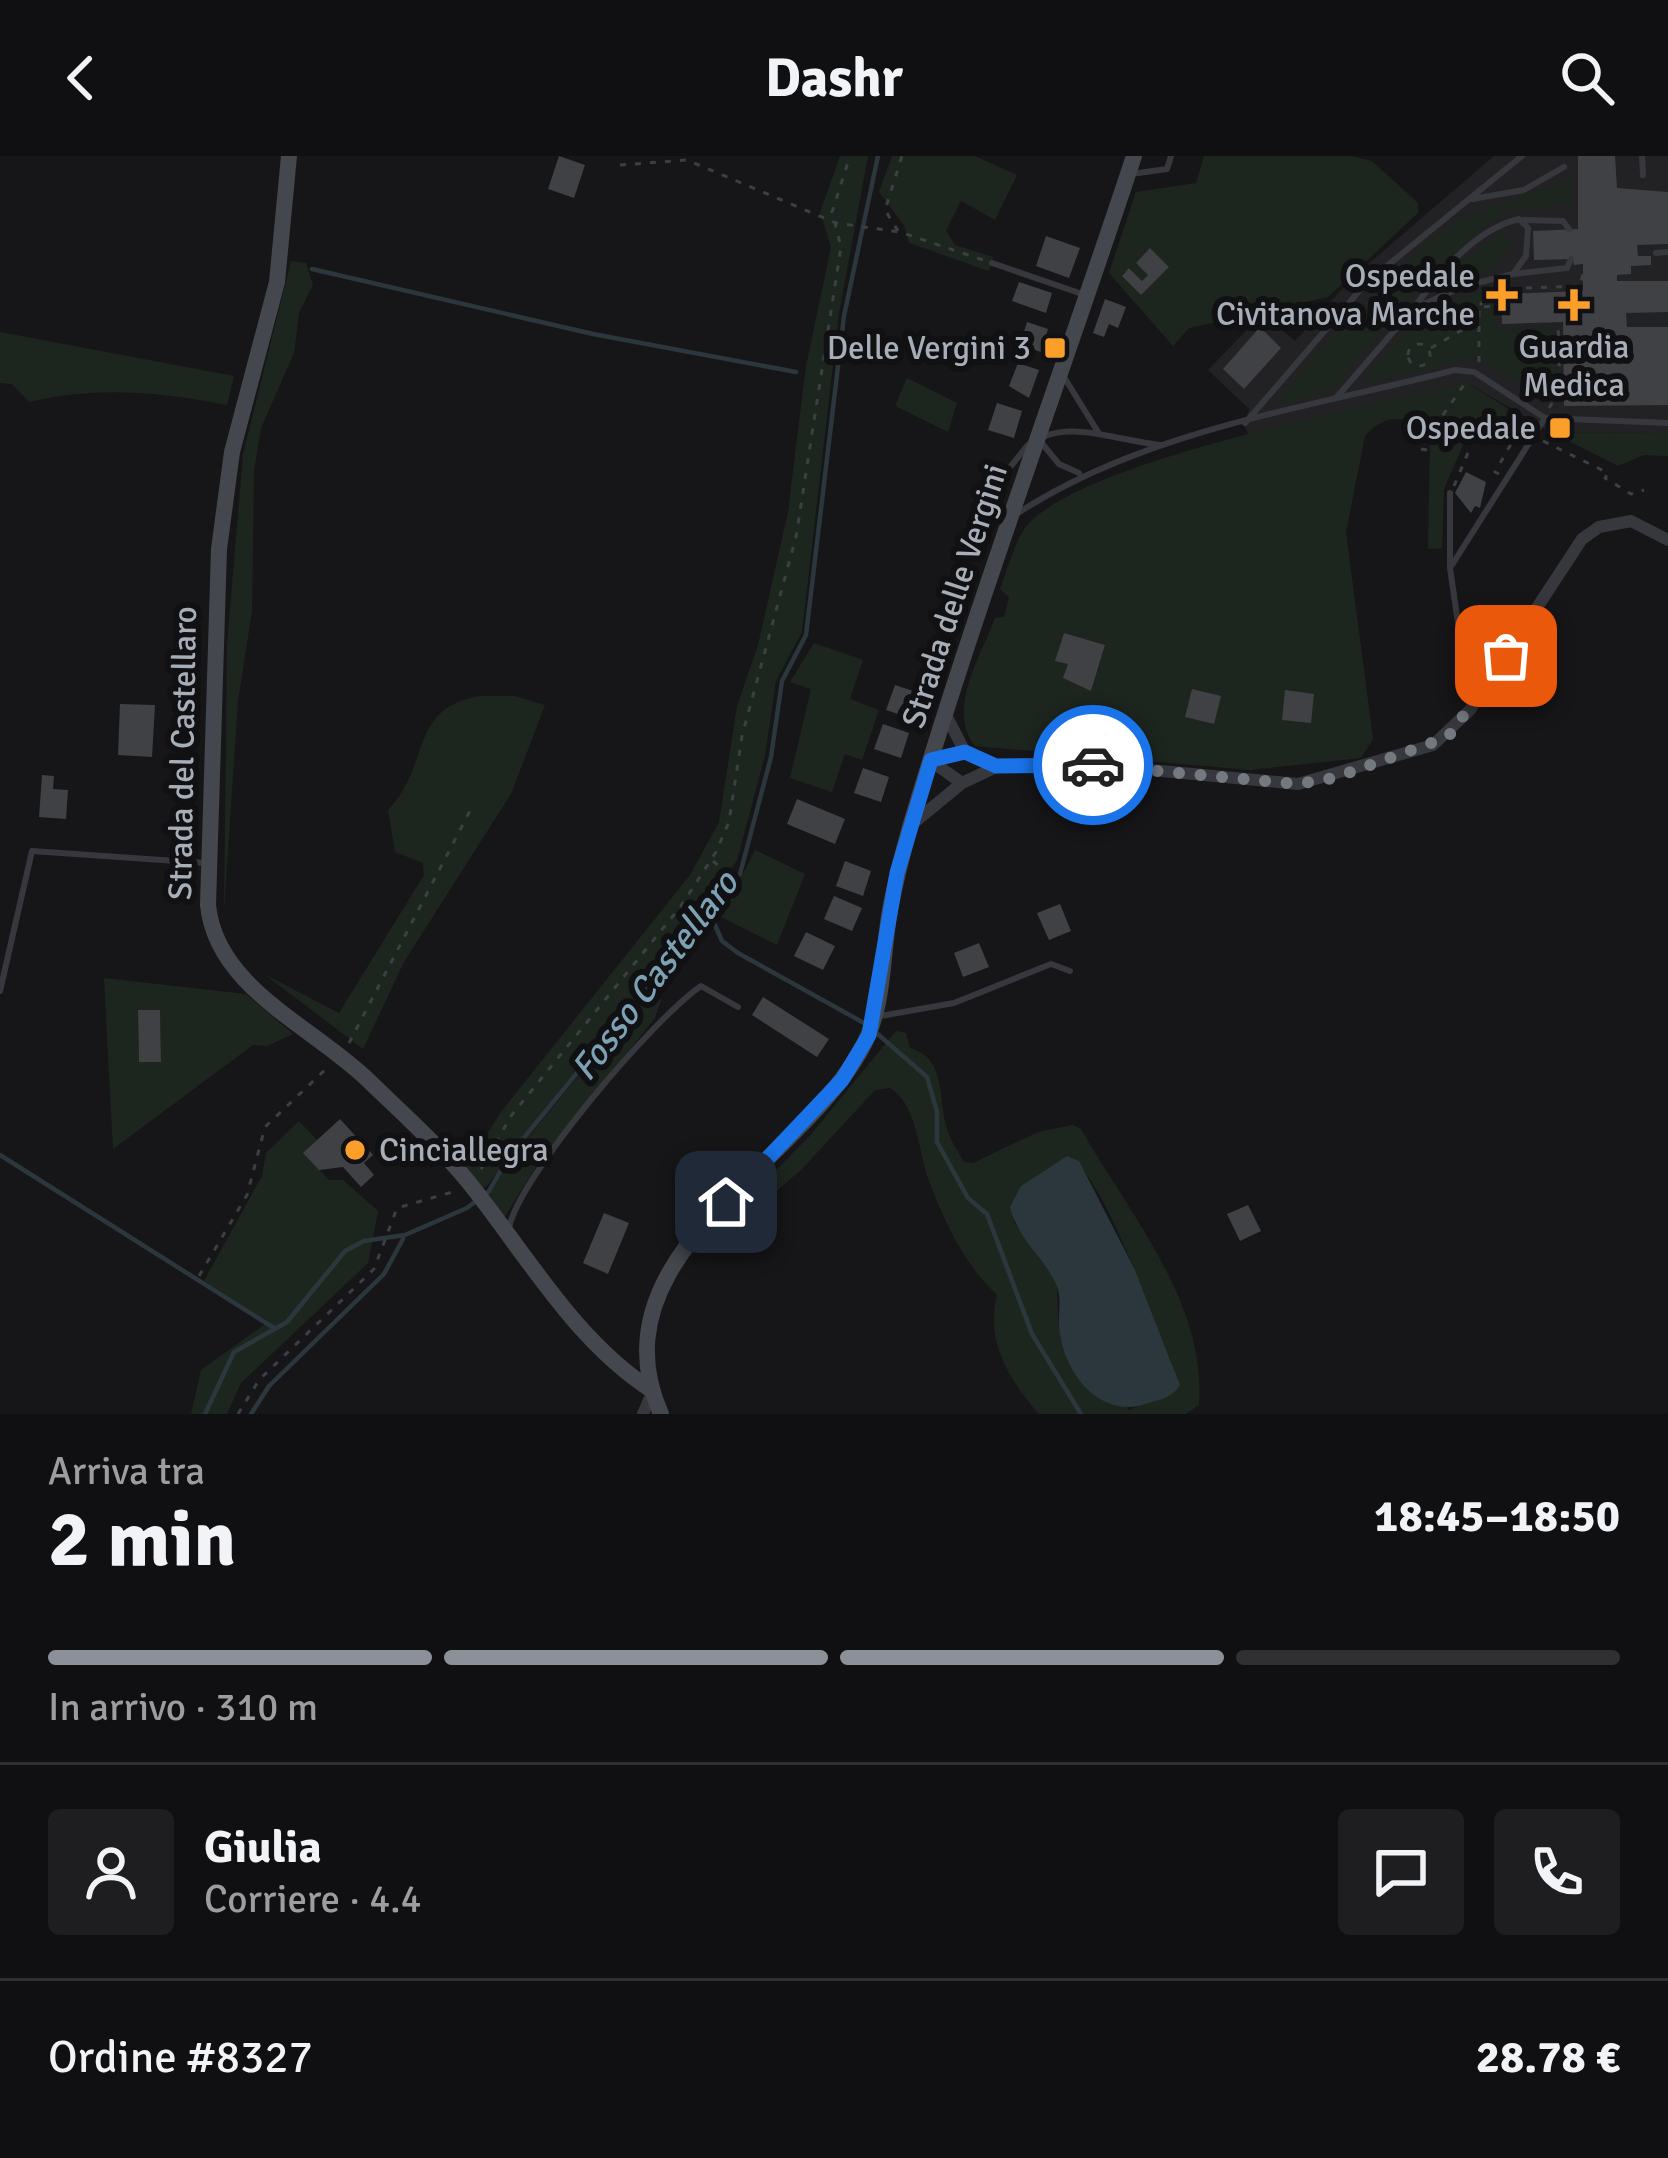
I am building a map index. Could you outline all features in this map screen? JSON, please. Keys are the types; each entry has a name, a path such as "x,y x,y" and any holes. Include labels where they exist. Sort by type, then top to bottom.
{"street":[{"name":"Strada del Castellaro","path":"289,156 277,283 232,452 219,549 209,863 212,937 229,965 342,1054 470,1186 507,1238 602,1349 652,1391"},
{"name":"Strada delle Vergini","path":"661,1414 652,1391 648,1343 667,1275 696,1234 842,1080 875,1017 889,915 910,826 1134,156"},
{"path":"910,826 962,783 996,766 1088,764 1298,784 1433,746 1471,710 1586,535 1631,521 1668,539"},
{"path":"946,715 965,752"},
{"path":"931,760 965,752 996,766"},
{"path":"931,760 962,783"},
{"path":"643,1414 652,1391"}],"lane":[{"path":"1127,175 1167,169 1171,156"},
{"path":"1244,424 1366,283 1522,156"},
{"path":"1642,156 1643,175"},
{"path":"1468,199 1524,190 1564,167"},
{"path":"1334,401 1441,271 1498,227 1523,219 1562,220 1569,230"},
{"path":"1513,274 1528,246 1523,219"},
{"path":"1655,253 1668,252"},
{"path":"1413,309 1464,286 1567,268 1571,259"},
{"path":"992,263 1087,296"},
{"path":"1012,518 1082,475 1165,445 1466,370 1545,418 1668,423"},
{"path":"1061,371 1100,435"},
{"path":"1450,568 1545,418"},
{"path":"973,513 1004,481 1020,452 1038,439 1067,431 1165,445"},
{"path":"1038,439 1059,464 1082,475"},
{"path":"1450,493 1450,568 1471,710"},
{"path":"0,991 32,851 209,863"},
{"path":"875,1017 954,1004 1051,964 1070,971"},
{"path":"507,1238 512,1212 526,1185 668,1013 701,986 738,1007"}],"path":[{"path":"238,1414 259,1380 374,1269 397,1208 470,1186 511,1116 658,936 711,860 729,822 742,736 796,537 841,248 834,201 850,156"},
{"path":"900,232 885,210 902,156"},
{"path":"620,165 687,160 836,223 900,232 992,263"},
{"path":"1478,366 1479,307 1499,306 1498,289 1580,286 1583,274"},
{"path":"1428,349 1476,322"},
{"path":"1544,405 1549,408 1560,391 1558,323"},
{"path":"1420,449 1427,450 1433,430 1466,382"},
{"path":"1541,440 1556,451 1558,444 1592,463 1631,494 1644,490"},
{"path":"1450,493 1470,448"},
{"path":"711,860 738,883 729,902"}],"shaded area":[{"path":"840,156 868,156 839,313 802,632 776,681 765,756 737,860 706,910 486,1187 474,1190 457,1169 473,1158 500,1113 690,875 719,822 737,706 758,645 788,512 806,366 831,247 820,212"},
{"path":"892,156 975,156 1017,175 995,220 961,201 946,231 955,245 993,257 989,271 909,243 904,225 879,192"},
{"path":"1204,156 1351,156 1372,161 1418,203 1418,213 1328,297 1189,328 1173,346 1109,273 1136,192 1196,183","holes":["1151,249 1169,267 1141,295 1122,275 1130,268 1142,281 1148,275 1136,263"]},
{"name":"Ospedale Civitanova Marche","path":"1494,156 1668,156 1668,432 1553,433 1466,382 1249,437 1244,424 1249,409 1208,370 1263,313 1295,341 1353,277"},
{"path":"1572,178 1572,204 1512,210 1479,230 1416,289 1333,390 1279,405 1283,392 1370,295 1454,220"},
{"path":"1501,232 1513,243 1487,273 1432,294 1443,274"},
{"path":"291,261 306,263 313,285 299,313 294,353 261,428 254,471 252,611 238,701 224,911 227,644 243,454"},
{"path":"1494,284 1497,330 1555,328 1557,386 1546,399 1474,357 1370,384 1367,375 1413,320"},
{"path":"0,332 234,376 227,405 128,393 29,402 12,384 0,383"},
{"path":"907,378 957,403 948,432 895,406"},
{"path":"1466,382 1523,418 1507,443 1472,425 1444,489 1442,548 1428,549 1430,438 1415,424 1398,419 1381,423 1365,436 1346,532 1373,739 1361,758 1250,770 975,746 964,716 969,683 995,618 1004,617 1009,597 1000,589 1030,522 1064,498 1171,456","holes":["1064,633 1105,646 1091,691 1064,678 1068,664 1056,660"]},
{"path":"1668,432 1668,456 1644,455 1618,466 1553,433"},
{"path":"814,643 863,660 850,699 879,710 862,760 845,754 832,792 790,778 811,689 790,682"},
{"path":"480,696 514,696 545,705 511,794 404,962 363,1049 264,974 339,1013 424,875 423,863 395,852 388,810 402,792 441,712"},
{"path":"755,850 805,874 777,945 721,917"},
{"path":"104,978 246,994 293,1034 267,1046 253,1045 113,1149","holes":["138,1011 160,1011 161,1062 139,1062"]},
{"path":"657,980 661,1000 655,1018 537,1165 504,1218 487,1196 511,1158"},
{"path":"896,1031 906,1033 910,1048 922,1053 935,1069 947,1130 964,1162 973,1163 1038,1132 1073,1125 1081,1129 1178,1295 1198,1367 1199,1405 1186,1414 1039,1414 1002,1359 994,1328 997,1295 965,1256 949,1227 929,1181 912,1117 890,1088 875,1090 802,1169 737,1226 725,1221 808,1138","holes":["1067,1156 1081,1168 1111,1218 1173,1365 1146,1403 1129,1410 1058,1322 1057,1283 1013,1221"]},
{"path":"299,1121 317,1140 304,1153 329,1180 343,1180 378,1211 368,1263 241,1383 227,1414 191,1414 201,1370 268,1322 204,1281 262,1176 266,1153"},
{"path":"1067,1156 1079,1161 1135,1270 1180,1385 1162,1399 1139,1406 1107,1402 1082,1384 1066,1356 1057,1286 1010,1207 1021,1186"}],"building":[{"path":"559,156 585,165 574,198 548,189"},
{"path":"1578,156 1615,156 1617,188 1668,192 1668,244 1637,245 1638,256 1651,256 1651,265 1631,266 1631,274 1617,275 1617,281 1668,281 1668,312 1626,313 1627,327 1668,327 1668,405 1564,406 1563,322 1502,324 1501,294 1583,291 1583,264 1574,265 1573,259 1534,260 1533,231 1578,229"},
{"path":"1046,236 1080,248 1069,278 1036,266"},
{"path":"1150,248 1169,267 1141,295 1122,276 1129,268 1142,281 1148,275 1136,263"},
{"path":"1019,282 1052,293 1046,313 1012,301"},
{"path":"1105,299 1126,307 1118,328 1109,324 1104,337 1093,333"},
{"path":"1027,322 1048,329 1041,352 1020,345"},
{"path":"1260,327 1281,348 1244,389 1223,369"},
{"path":"1018,363 1039,370 1029,398 1009,386"},
{"path":"997,403 1022,411 1014,438 988,430"},
{"path":"1466,472 1486,482 1480,508 1475,506 1471,513 1455,493"},
{"path":"1064,633 1105,645 1091,691 1063,678 1068,664 1055,661"},
{"path":"895,685 922,694 913,719 886,710"},
{"path":"1192,689 1221,696 1214,724 1185,717"},
{"path":"1285,690 1314,694 1311,723 1282,720"},
{"path":"120,704 155,705 152,757 118,755"},
{"path":"883,724 909,733 901,758 874,749"},
{"path":"863,768 889,777 881,802 854,793"},
{"path":"42,775 54,776 53,789 68,790 66,819 39,817"},
{"path":"797,799 845,819 835,844 787,824"},
{"path":"845,861 871,871 863,896 836,886"},
{"path":"834,896 862,908 852,931 824,919"},
{"path":"1060,904 1071,931 1049,940 1037,913"},
{"path":"806,932 835,946 823,970 794,956"},
{"path":"979,943 989,967 963,977 954,953"},
{"path":"763,997 829,1039 817,1057 752,1015"},
{"path":"138,1010 160,1010 161,1062 139,1062"},
{"path":"340,1119 373,1155 364,1163 374,1175 361,1187 343,1167 319,1170 303,1153"},
{"path":"1248,1205 1261,1231 1240,1241 1227,1214"},
{"path":"604,1213 629,1223 608,1274 583,1263"}],"waterway":[{"name":"Fosso Castellaro","path":"205,1414 234,1352 287,1322 345,1251 364,1241 405,1235 467,1208 489,1191 509,1156 740,874 771,757 782,681 806,635 844,316 878,156"},
{"path":"312,269 593,334 796,372"},
{"path":"711,916 722,941 738,953 864,1023"},
{"path":"873,1030 927,1077 937,1112 937,1142 968,1198 987,1214 1032,1334 1081,1414"},
{"path":"0,1155 274,1328"},
{"path":"251,1414 269,1386 384,1274 403,1239"}],"way so far":[{"path":"1093,765 1298,784 1334,778 1448,737 1506,656"}],"place":[{"name":"Ospedale Civitanova Marche","path":"1502,295"},
{"name":"Guardia Medica","path":"1574,305"},
{"name":"Delle Vergini 3","path":"1055,348"},
{"name":"Ospedale","path":"1560,428"},
{"name":"Cinciallegra","path":"355,1150"}],"route":[{"path":"726,1202 842,1080 869,1035 897,873 931,760 965,752 996,766 1093,765"}]}
